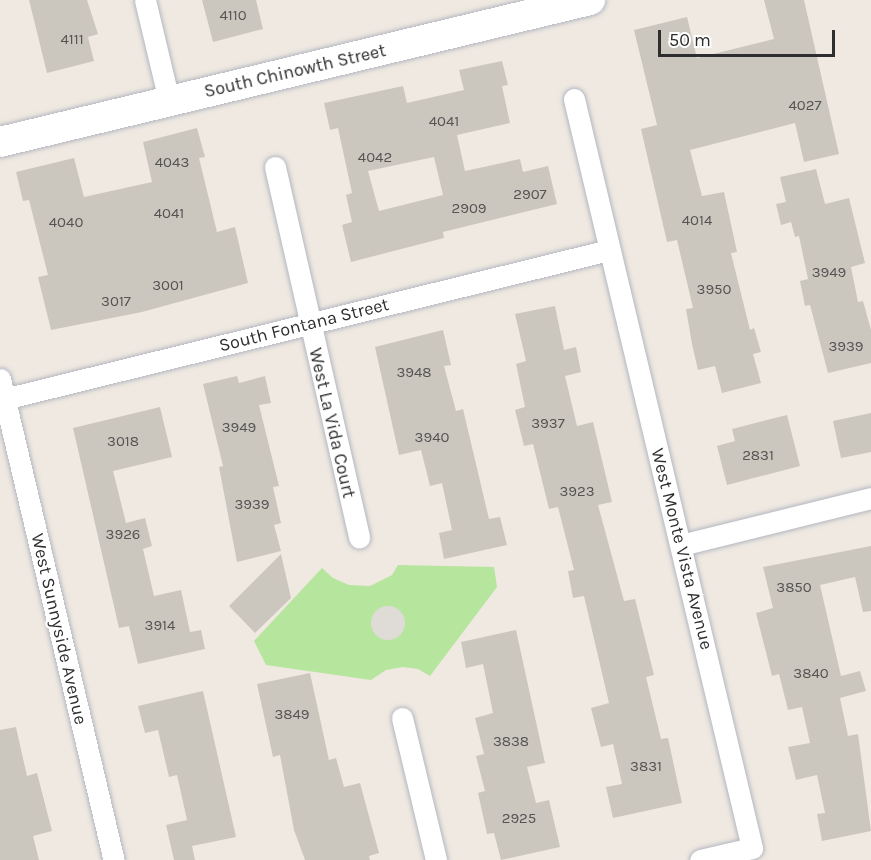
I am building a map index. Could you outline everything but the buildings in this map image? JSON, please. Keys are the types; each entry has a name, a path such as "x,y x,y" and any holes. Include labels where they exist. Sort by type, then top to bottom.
{"street":[{"path":"145,0 170,101"},
{"name":"South Chinowth Street","path":"0,142 170,101 507,10 591,0"},
{"name":"West Monte Vista Avenue","path":"574,99 752,848 700,860"},
{"name":"West La Vida Court","path":"275,167 359,538"},
{"name":"South Fontana Street","path":"2,393 309,324 609,250"},
{"name":"West Sunnyside Avenue","path":"2,393 114,860"},
{"path":"681,545 871,498"},
{"path":"402,718 436,860"}],"green space":[{"path":"398,565 494,567 497,587 430,676 418,669 403,667 386,670 371,680 266,665 254,641 322,568 333,578 349,585 370,586 392,575"}],"shaded area":[{"path":"388,606 400,611 405,623 400,635 388,640 376,635 371,623 376,611"}]}
